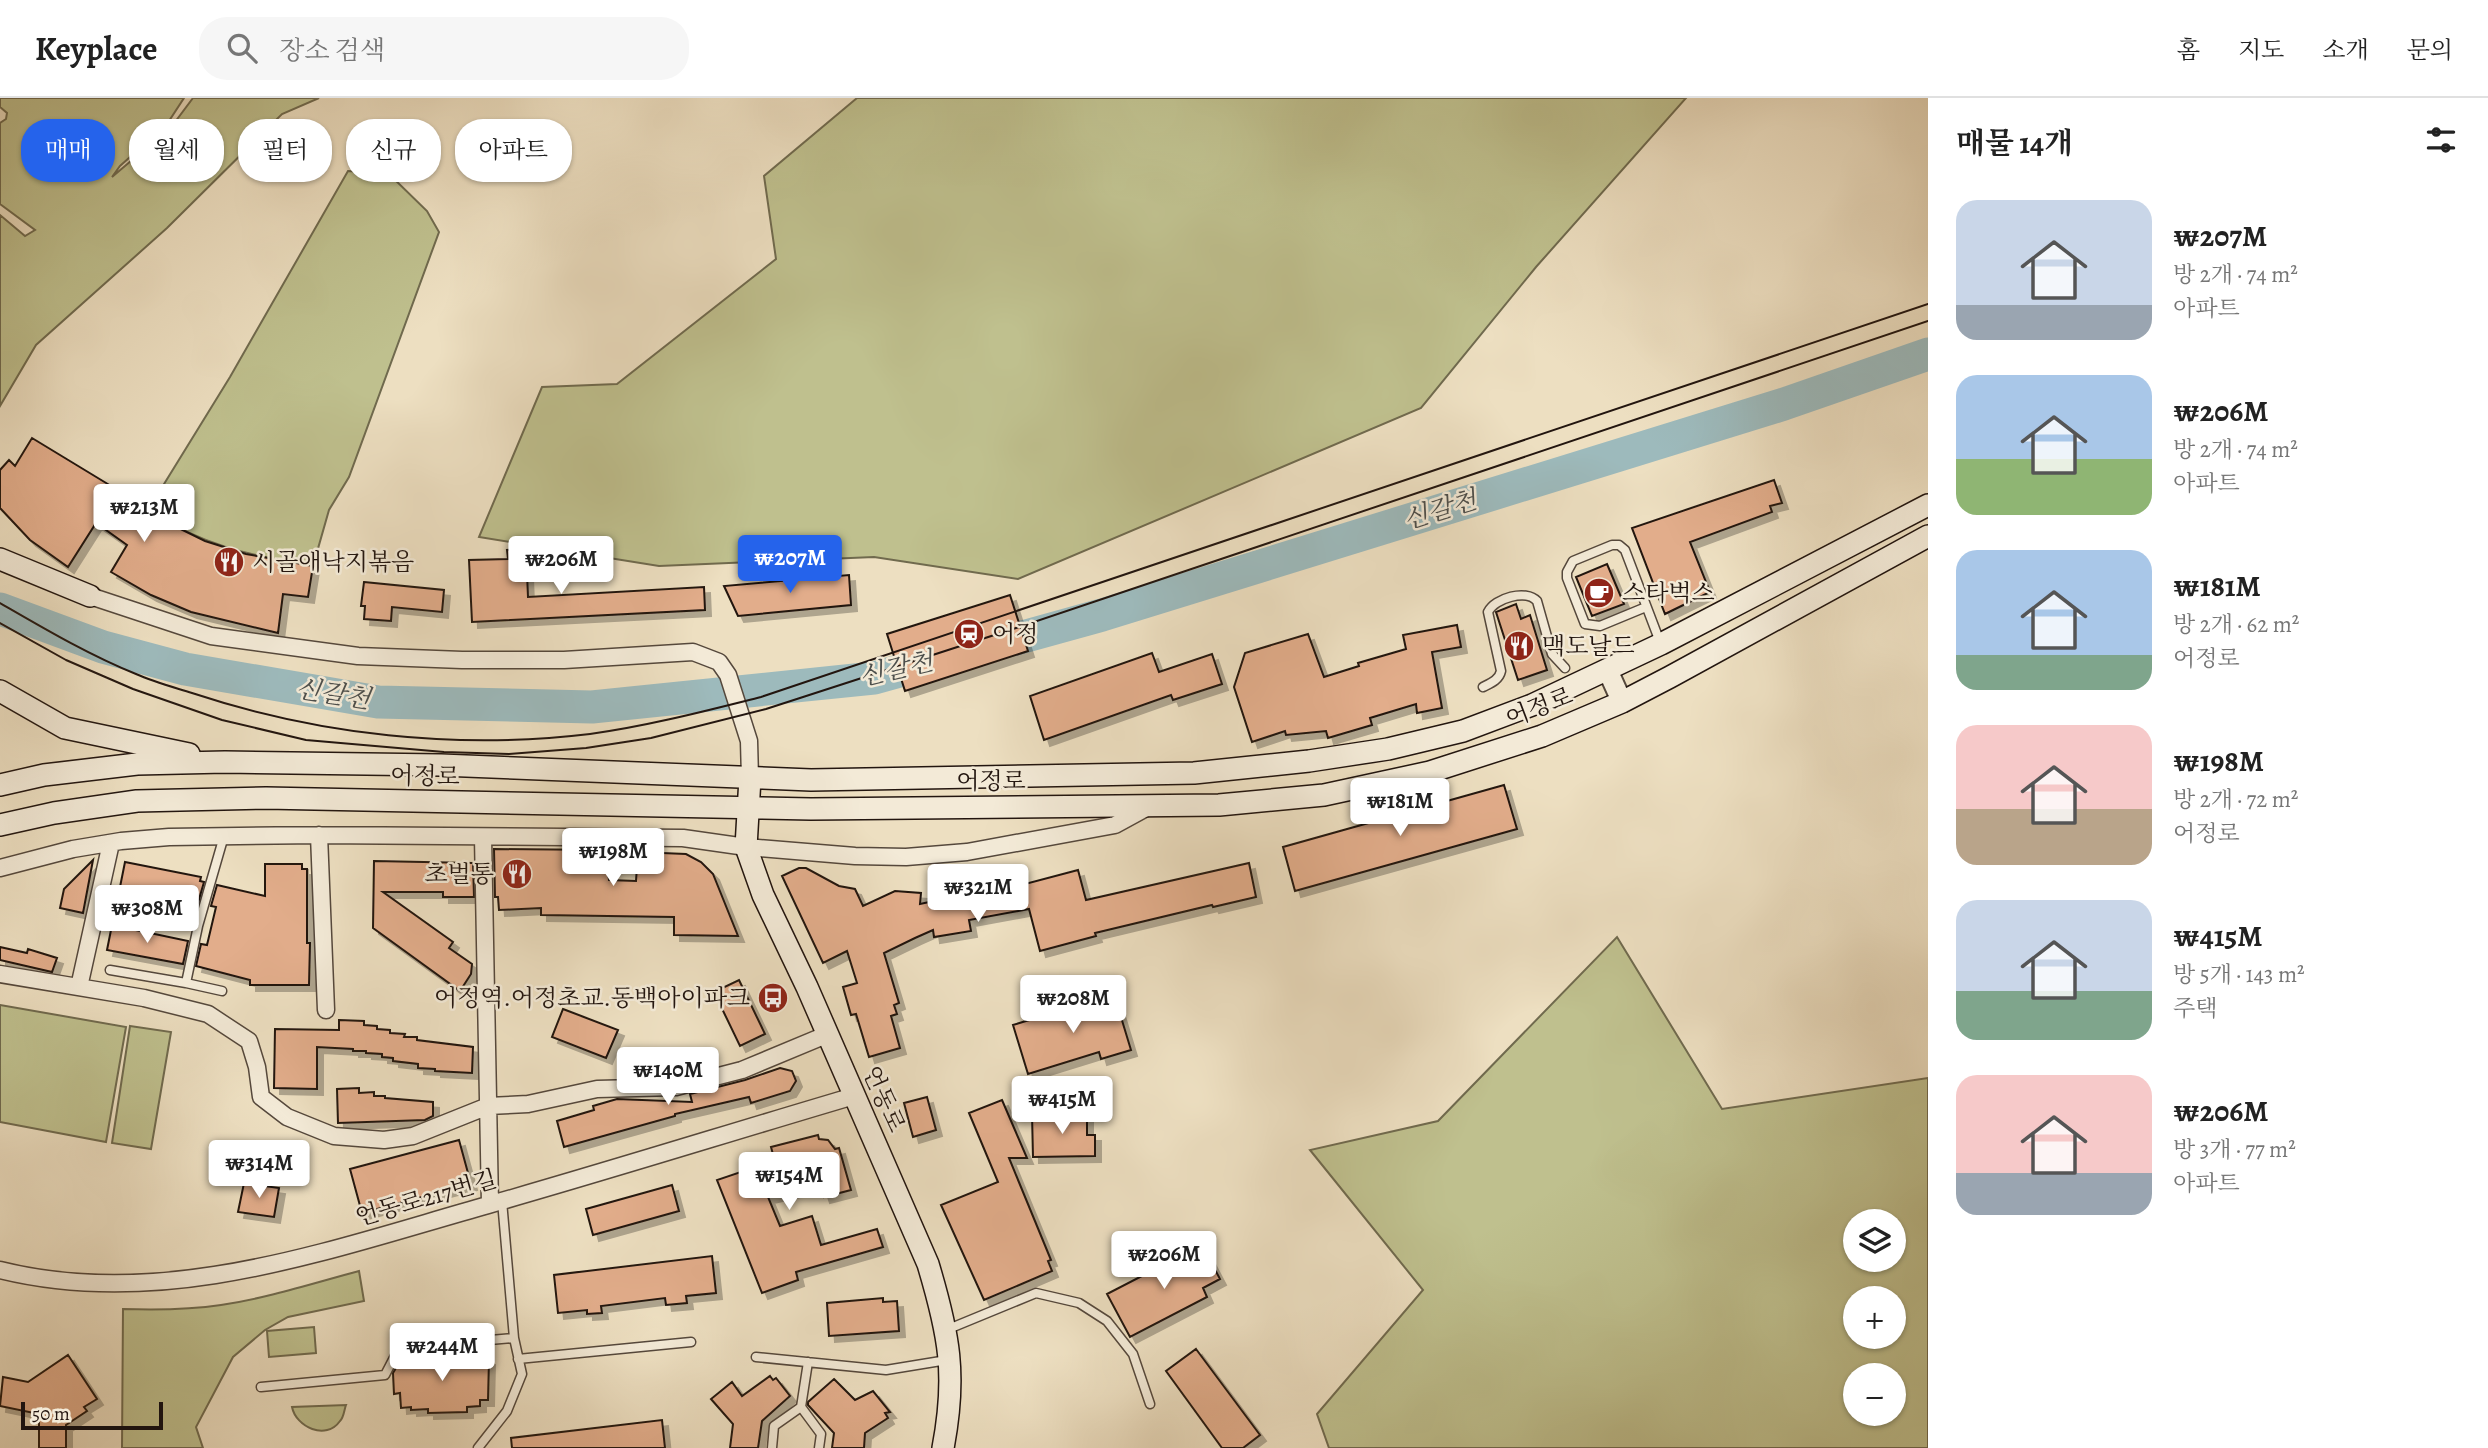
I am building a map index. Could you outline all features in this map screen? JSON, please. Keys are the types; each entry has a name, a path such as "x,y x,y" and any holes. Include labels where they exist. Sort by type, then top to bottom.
{"main road":[{"name":"어정로","path":"0,785 44,775 137,764 225,762 441,765 811,780 1194,773 1309,761 1388,749 1463,731 1532,705 1608,671 1928,505"},
{"name":"어정로","path":"0,825 54,813 137,801 279,799 747,809 1219,805 1324,795 1430,772 1542,736 1622,702 1928,536"},
{"path":"0,559 90,596"},
{"path":"0,691 65,728 225,762"},
{"name":"언동로","path":"750,778 746,847 763,895 807,987 928,1264 946,1330 950,1360 950,1402 943,1448"}],"street":[{"path":"90,596 211,636 358,656 564,660 693,652 719,662 728,675 749,741 750,778"},
{"path":"1608,671 1622,702"},
{"path":"0,868 73,849 111,843 169,837 223,836 683,838 746,847 906,858 967,852 1115,825 1148,806"},
{"path":"319,835 326,1010"},
{"path":"483,837 488,1105 496,1202"},
{"path":"79,987 111,843"},
{"path":"0,974 144,998 208,1014 249,1041 257,1067 261,1097 287,1116 334,1136 384,1140 413,1136 488,1105 528,1104 597,1090 676,1087 742,1070 827,1035"},
{"name":"언동로217번길","path":"0,1270 83,1282 154,1282 191,1279 267,1265 496,1202 854,1096"}],"lane":[{"path":"1646,607 1600,626 1585,624 1567,578 1570,566 1573,561 1612,545 1619,545 1625,550 1661,644"},
{"path":"1483,687 1500,676 1501,671 1488,612 1494,603 1526,594 1537,601 1552,654 1565,668"},
{"path":"186,983 198,926 223,836"},
{"path":"120,911 198,926"},
{"path":"110,970 222,991"},
{"path":"478,1448 507,1411 522,1374 514,1338 496,1202"},
{"path":"946,1330 1037,1293 1079,1303 1108,1321 1133,1353 1150,1404"},
{"path":"261,1387 385,1375 398,1348 514,1338"},
{"path":"519,1359 691,1342"},
{"path":"756,1357 886,1370 950,1360"},
{"path":"808,1362 801,1407 821,1434 819,1448"},
{"path":"772,1448 774,1426 801,1407"}],"green space":[{"path":"0,98 184,98 170,119 129,119 129,158 115,173 115,119 21,119 21,182 115,182 115,174 129,163 129,182 213,182 167,228 36,345 0,406 0,215 25,236 35,230 0,204 0,123 6,119 7,113 0,107"},
{"path":"193,98 319,98 282,114 277,119 238,119 238,158 224,171 224,119 177,119"},
{"path":"857,98 1686,98 1536,267 1421,408 1018,579 874,557 659,566 479,537 542,387 617,384 776,259 764,176"},
{"path":"346,174 346,182 397,182 427,211 439,232 349,477 329,510 313,566 268,558 208,541 148,510 230,377"},
{"path":"1617,937 1722,1109 1928,1078 1928,1448 1329,1448 1317,1414 1423,1290 1310,1150 1438,1121"},
{"path":"0,1005 126,1027 106,1142 0,1122"},
{"path":"130,1026 171,1032 151,1149 112,1143"},
{"path":"359,1271 364,1301 288,1317 265,1330 233,1357 196,1427 203,1448 122,1448 123,1309 221,1305"},
{"path":"314,1327 316,1353 269,1357 267,1331"},
{"path":"346,1405 342,1418 334,1427 320,1431 299,1420 292,1407"}],"building":[{"path":"32,438 116,489 112,496 143,518 148,510 205,541 246,554 313,566 308,597 283,594 278,633 191,612 151,595 111,572 127,545 96,523 68,567 30,540 0,508 0,470 9,460 15,466"},
{"path":"1774,480 1782,503 1770,506 1772,512 1690,542 1710,592 1665,614 1632,528"},
{"path":"526,549 528,597 704,587 705,610 472,622 469,560 508,559 507,550"},
{"path":"1607,564 1624,604 1592,616 1576,577"},
{"path":"849,575 851,605 738,616 724,586"},
{"path":"364,582 444,590 442,612 392,607 391,621 364,619 365,606 361,606"},
{"path":"1010,595 1028,651 905,691 887,634"},
{"path":"1516,604 1521,619 1530,615 1547,670 1518,680 1496,612"},
{"path":"1457,625 1461,647 1432,652 1442,708 1417,713 1416,704 1370,718 1372,725 1328,738 1326,731 1286,735 1285,731 1252,742 1234,687 1245,653 1308,634 1324,677 1359,666 1358,663 1406,649 1403,635"},
{"path":"1152,653 1159,672 1212,654 1222,684 1173,700 1171,695 1044,740 1030,696"},
{"path":"1504,785 1517,829 1295,891 1283,847"},
{"path":"494,849 605,850 609,880 636,881 638,852 686,854 701,862 713,874 738,936 674,935 674,917 541,915 541,908 499,910 498,897 495,897"},
{"path":"93,860 83,913 60,908 64,889"},
{"path":"374,861 473,863 474,897 443,897 443,892 383,892 453,942 449,948 472,964 471,974 460,991 373,928"},
{"path":"125,862 201,877 200,881 204,882 198,903 120,887"},
{"path":"1249,863 1256,897 1095,933 1096,936 1040,951 1029,909 969,920 971,931 934,937 933,930 884,953 899,1003 894,1005 897,1014 891,1016 900,1048 869,1057 856,1014 851,1015 843,987 857,983 847,951 823,963 782,876 799,868 806,868 839,886 855,889 863,906 895,891 921,893 920,904 1006,889 1078,870 1086,900"},
{"path":"265,864 302,864 302,869 307,869 309,985 250,985 250,980 196,966 201,944 207,945 216,907 211,906 217,885 265,896"},
{"path":"112,925 188,941 183,964 107,950"},
{"path":"0,947 27,953 28,949 57,958 52,972 0,960"},
{"path":"739,980 765,1034 740,1046 714,992"},
{"path":"1114,994 1131,1050 1101,1059 1099,1052 1028,1074 1013,1025"},
{"path":"563,1009 618,1030 606,1058 552,1037"},
{"path":"339,1020 364,1021 364,1025 390,1030 390,1033 405,1034 404,1037 417,1037 417,1040 473,1047 472,1073 418,1068 418,1064 393,1061 393,1058 366,1051 317,1047 317,1089 274,1088 275,1029 339,1030"},
{"path":"780,1068 792,1071 796,1081 790,1091 751,1103 749,1097 675,1114 564,1147 557,1121 594,1110 593,1106 617,1099 692,1102 690,1094"},
{"path":"359,1088 359,1093 374,1092 374,1096 433,1102 433,1116 425,1120 338,1123 337,1089"},
{"path":"927,1097 936,1130 913,1137 904,1103"},
{"path":"1002,1100 1027,1158 1009,1158 1051,1260 1048,1261 1052,1271 984,1300 941,1205 998,1182 969,1113"},
{"path":"1087,1113 1087,1135 1095,1135 1095,1156 1033,1157 1032,1114"},
{"path":"818,1135 819,1139 828,1140 835,1149 839,1148 851,1190 824,1197 820,1185 768,1197 780,1226 812,1216 821,1245 877,1229 883,1247 796,1272 798,1280 762,1293 717,1180 747,1170 745,1165 774,1158 771,1147"},
{"path":"459,1140 471,1184 362,1213 350,1169"},
{"path":"244,1183 279,1188 274,1217 238,1212"},
{"path":"672,1185 679,1211 593,1235 586,1209"},
{"path":"1202,1245 1220,1279 1203,1288 1207,1297 1130,1337 1107,1294"},
{"path":"712,1256 716,1293 686,1296 687,1303 666,1305 665,1298 601,1306 602,1313 587,1314 587,1310 558,1313 554,1275"},
{"path":"883,1298 883,1302 897,1301 899,1331 829,1336 827,1303"},
{"path":"1196,1349 1260,1435 1243,1448 1222,1448 1166,1371"},
{"path":"476,1354 476,1360 489,1359 488,1400 480,1400 480,1406 467,1407 467,1412 428,1413 428,1409 401,1408 400,1393 394,1394 393,1373 396,1368 406,1367 405,1357"},
{"path":"68,1355 97,1399 84,1407 87,1411 66,1425 66,1448 39,1448 39,1414 0,1406 3,1377 28,1382"},
{"path":"770,1376 773,1380 776,1378 790,1396 762,1421 758,1448 730,1448 733,1424 711,1399 732,1382 742,1396"},
{"path":"834,1379 855,1400 873,1391 890,1412 885,1413 888,1418 865,1433 864,1448 832,1448 834,1433 808,1405 808,1402"},
{"path":"662,1420 665,1448 512,1448 511,1438"}],"waterway":[{"name":"신갈천","path":"0,609 103,647 185,669 378,702 592,707 874,678 1102,615 1784,404 1928,354"}],"tram line":[{"path":"0,603 84,650 143,677 289,719 338,729 439,739 540,739 612,731 761,697 1928,304"},
{"path":"0,623 66,660 133,689 222,720 306,740 444,752 509,754 586,748 651,738 766,709 1016,628 1928,321"}],"place":[{"name":"시골애낙지볶음","path":"229,562"},
{"name":"스타벅스","path":"1599,593"},
{"name":"어정","path":"969,634"},
{"name":"맥도날드","path":"1519,646"},
{"name":"초벌통","path":"517,874"},
{"name":"어정역.어정초교.동백아이파크","path":"773,998"}]}
